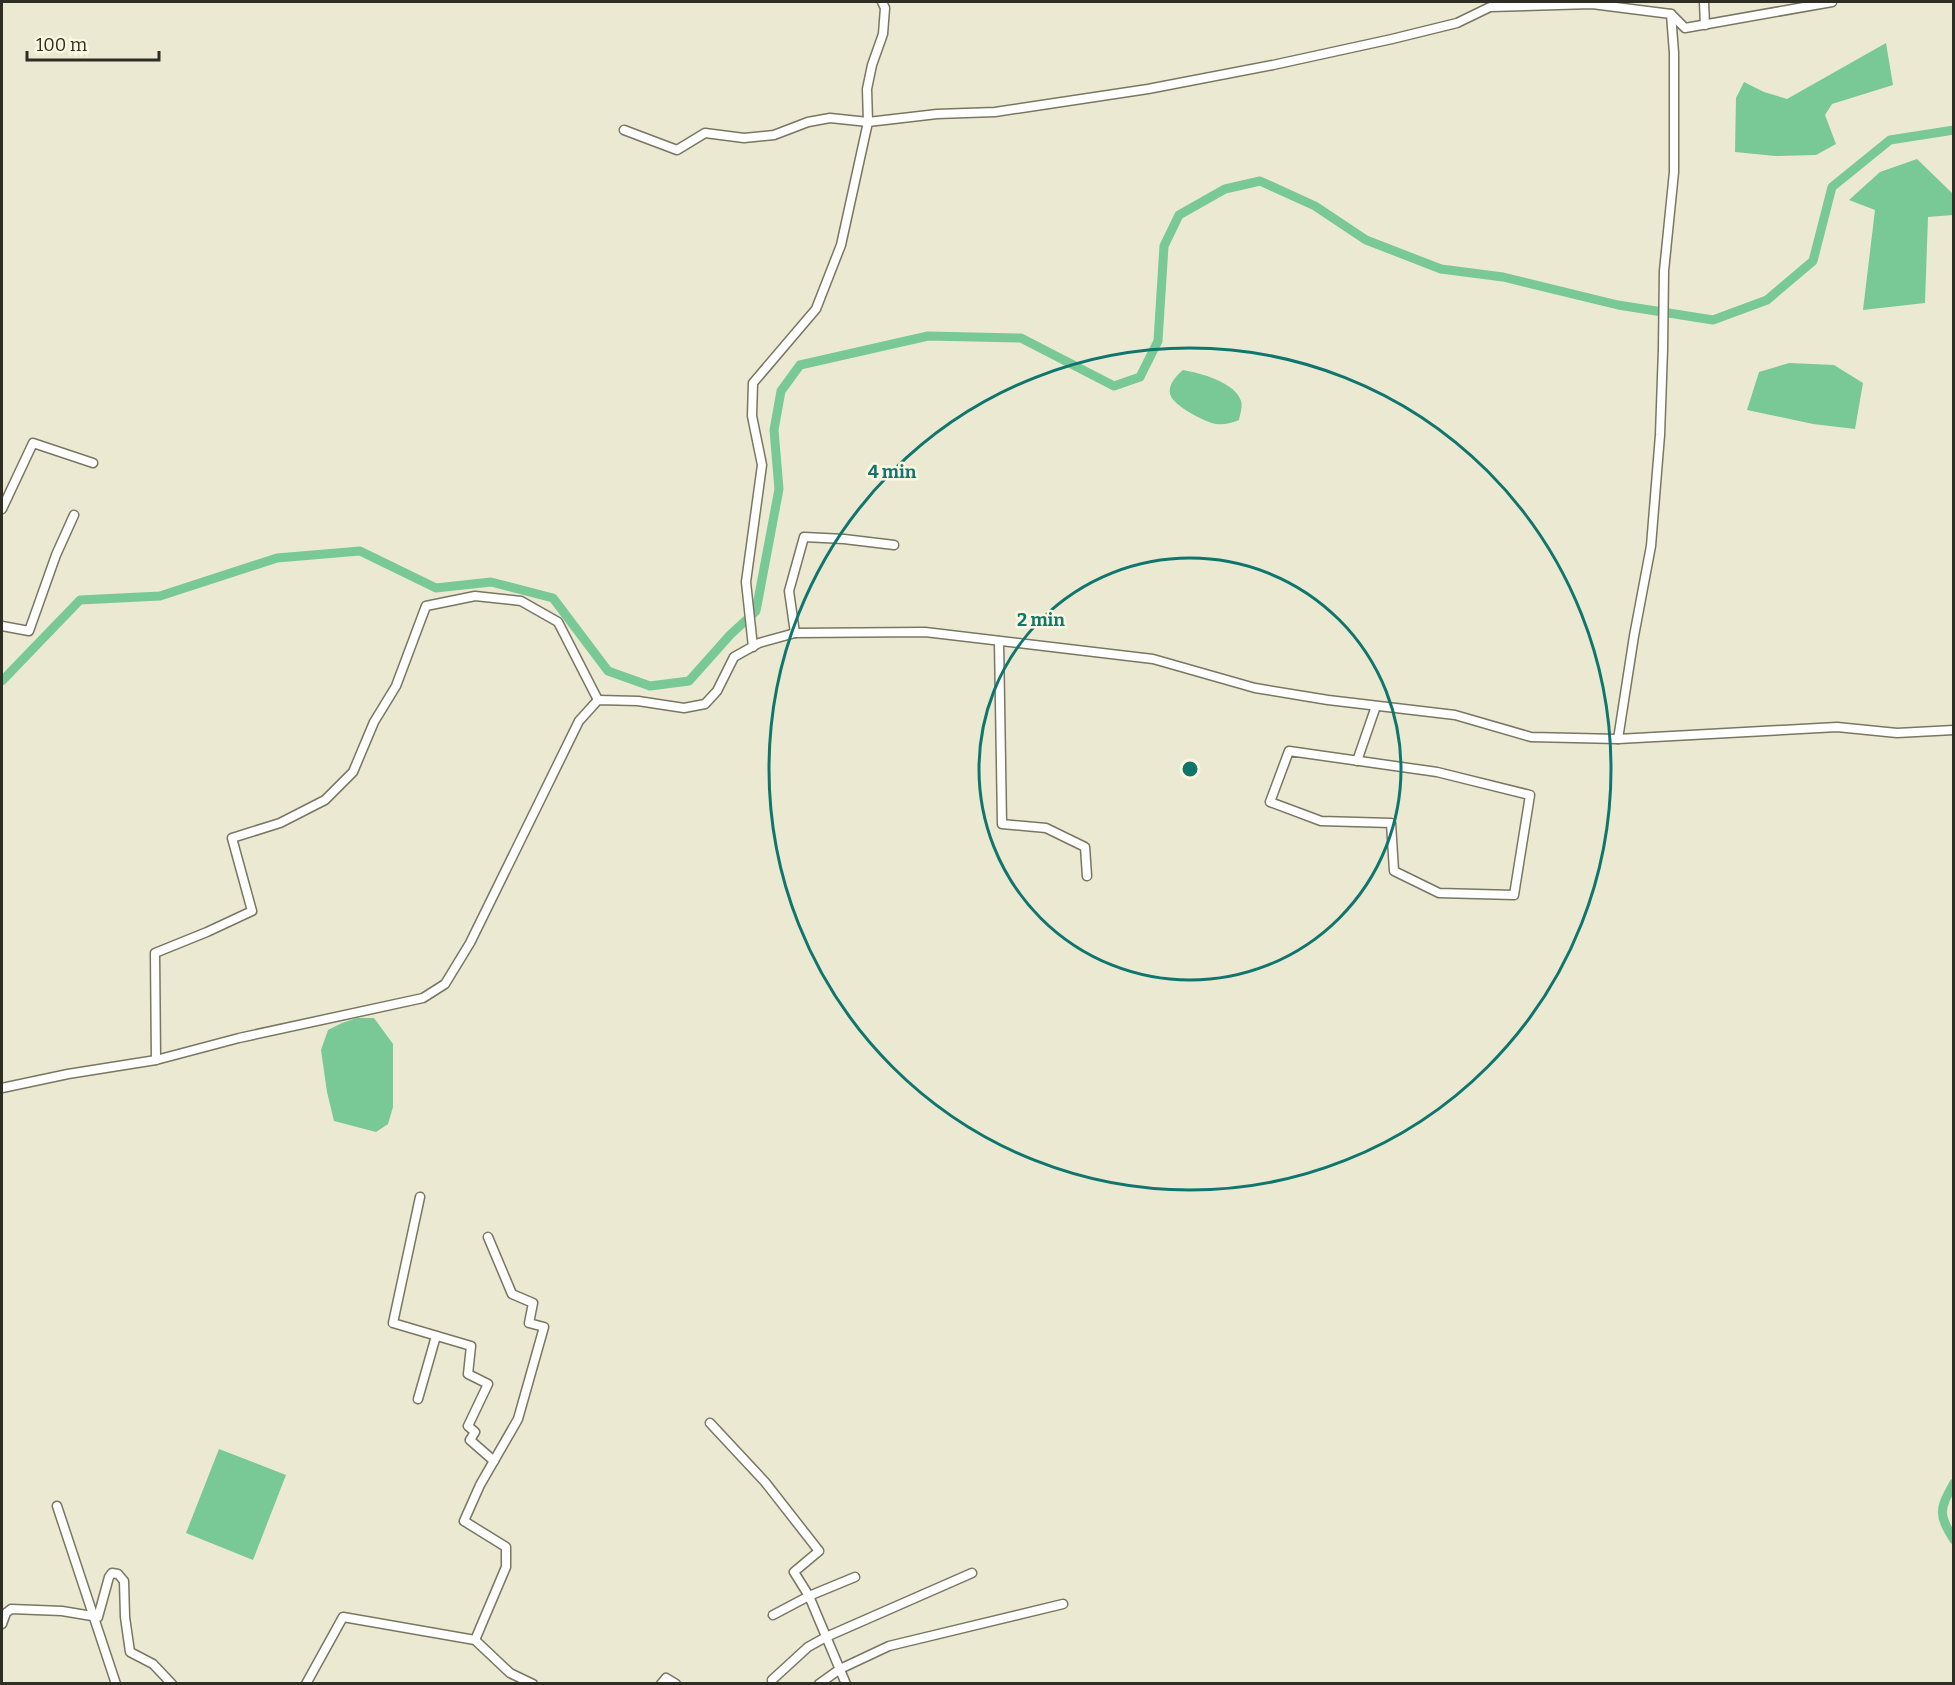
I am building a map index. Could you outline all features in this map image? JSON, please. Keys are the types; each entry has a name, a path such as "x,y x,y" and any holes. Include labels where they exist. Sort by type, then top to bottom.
{"street":[{"path":"752,644 747,582 762,465 752,416 753,383 816,309 841,245 868,122 867,89 872,65 883,34 885,8 882,2"},
{"path":"1649,2 1651,11"},
{"path":"1704,2 1705,25"},
{"path":"624,130 677,150 705,133 744,138 774,135 808,122 830,118 868,122 937,114 995,112 1148,89 1263,67 1457,23 1490,7 1592,4 1671,14 1685,28 1832,2"},
{"path":"1618,739 1651,546 1660,435 1664,271 1674,172 1674,53 1671,14"},
{"path":"2,509 33,443 93,463"},
{"path":"2,626 29,631 56,555 74,515"},
{"path":"795,633 789,591 804,537 894,545"},
{"path":"156,1060 155,953 252,911 232,838 280,823 325,800 353,772 374,722 396,686 426,606 475,596 521,601 558,622 598,700"},
{"path":"2,1089 68,1074 156,1060 239,1038 423,998 445,984 470,943 579,721 598,700 638,701 684,708 705,704 717,691 734,657 752,644 795,633 925,632 1153,659 1255,688 1455,715 1531,737 1618,739 1837,727 1897,733 1953,730"},
{"path":"999,641 1002,824 1046,828 1085,847 1087,876"},
{"path":"1357,761 1376,706"},
{"path":"1289,751 1357,761 1437,772 1530,795 1514,895 1439,894 1394,871 1390,823 1321,821 1270,802 1289,751"},
{"path":"420,1197 393,1323 471,1346 468,1374 488,1384 468,1426 475,1432 470,1440 494,1461"},
{"path":"475,1640 506,1567 506,1547 464,1521 480,1485 518,1419 544,1327 529,1323 533,1303 512,1294 488,1237"},
{"path":"418,1399 436,1336"},
{"path":"710,1423 765,1482 819,1551 794,1572 808,1596 846,1683"},
{"path":"57,1506 116,1683"},
{"path":"2,1624 6,1613 11,1609 62,1611 98,1617 109,1577 112,1573 118,1574 124,1581 125,1617 130,1652 153,1664 172,1683"},
{"path":"772,1680 808,1647 826,1637 972,1573"},
{"path":"773,1615 808,1596 855,1577"},
{"path":"819,1683 840,1669 889,1646 1063,1604"},
{"path":"306,1683 343,1617 475,1640 510,1673 533,1683"},
{"path":"661,1683 666,1678 676,1683"}],"shaded area":[{"path":"1886,43 1893,85 1832,104 1825,115 1836,144 1816,155 1775,156 1735,152 1736,98 1744,82 1764,92 1787,99"},
{"path":"1917,159 1953,194 1953,215 1928,217 1925,303 1863,310 1875,210 1849,200 1880,172"},
{"path":"1789,363 1834,365 1863,383 1855,429 1813,424 1747,410 1759,372"},
{"path":"1183,370 1207,376 1232,389 1242,403 1239,420 1228,424 1216,424 1197,417 1172,399 1170,387"},
{"path":"357,1018 374,1018 393,1044 393,1107 388,1124 376,1132 334,1121 327,1092 321,1050 328,1030"},
{"path":"219,1449 286,1475 253,1560 186,1533"}],"waterway":[{"path":"2,681 80,600 160,596 277,558 360,551 436,588 491,582 553,598 608,671 650,686 689,681 730,635 756,611 779,489 774,430 781,391 800,365 928,336 1021,338 1114,386 1140,377 1158,341 1164,246 1179,215 1225,189 1260,181 1315,206 1366,240 1441,269 1503,277 1618,305 1713,320 1767,300 1813,261 1832,187 1890,140 1954,130"},
{"path":"1954,1483 1945,1500 1942,1512 1945,1524 1954,1540"}]}
